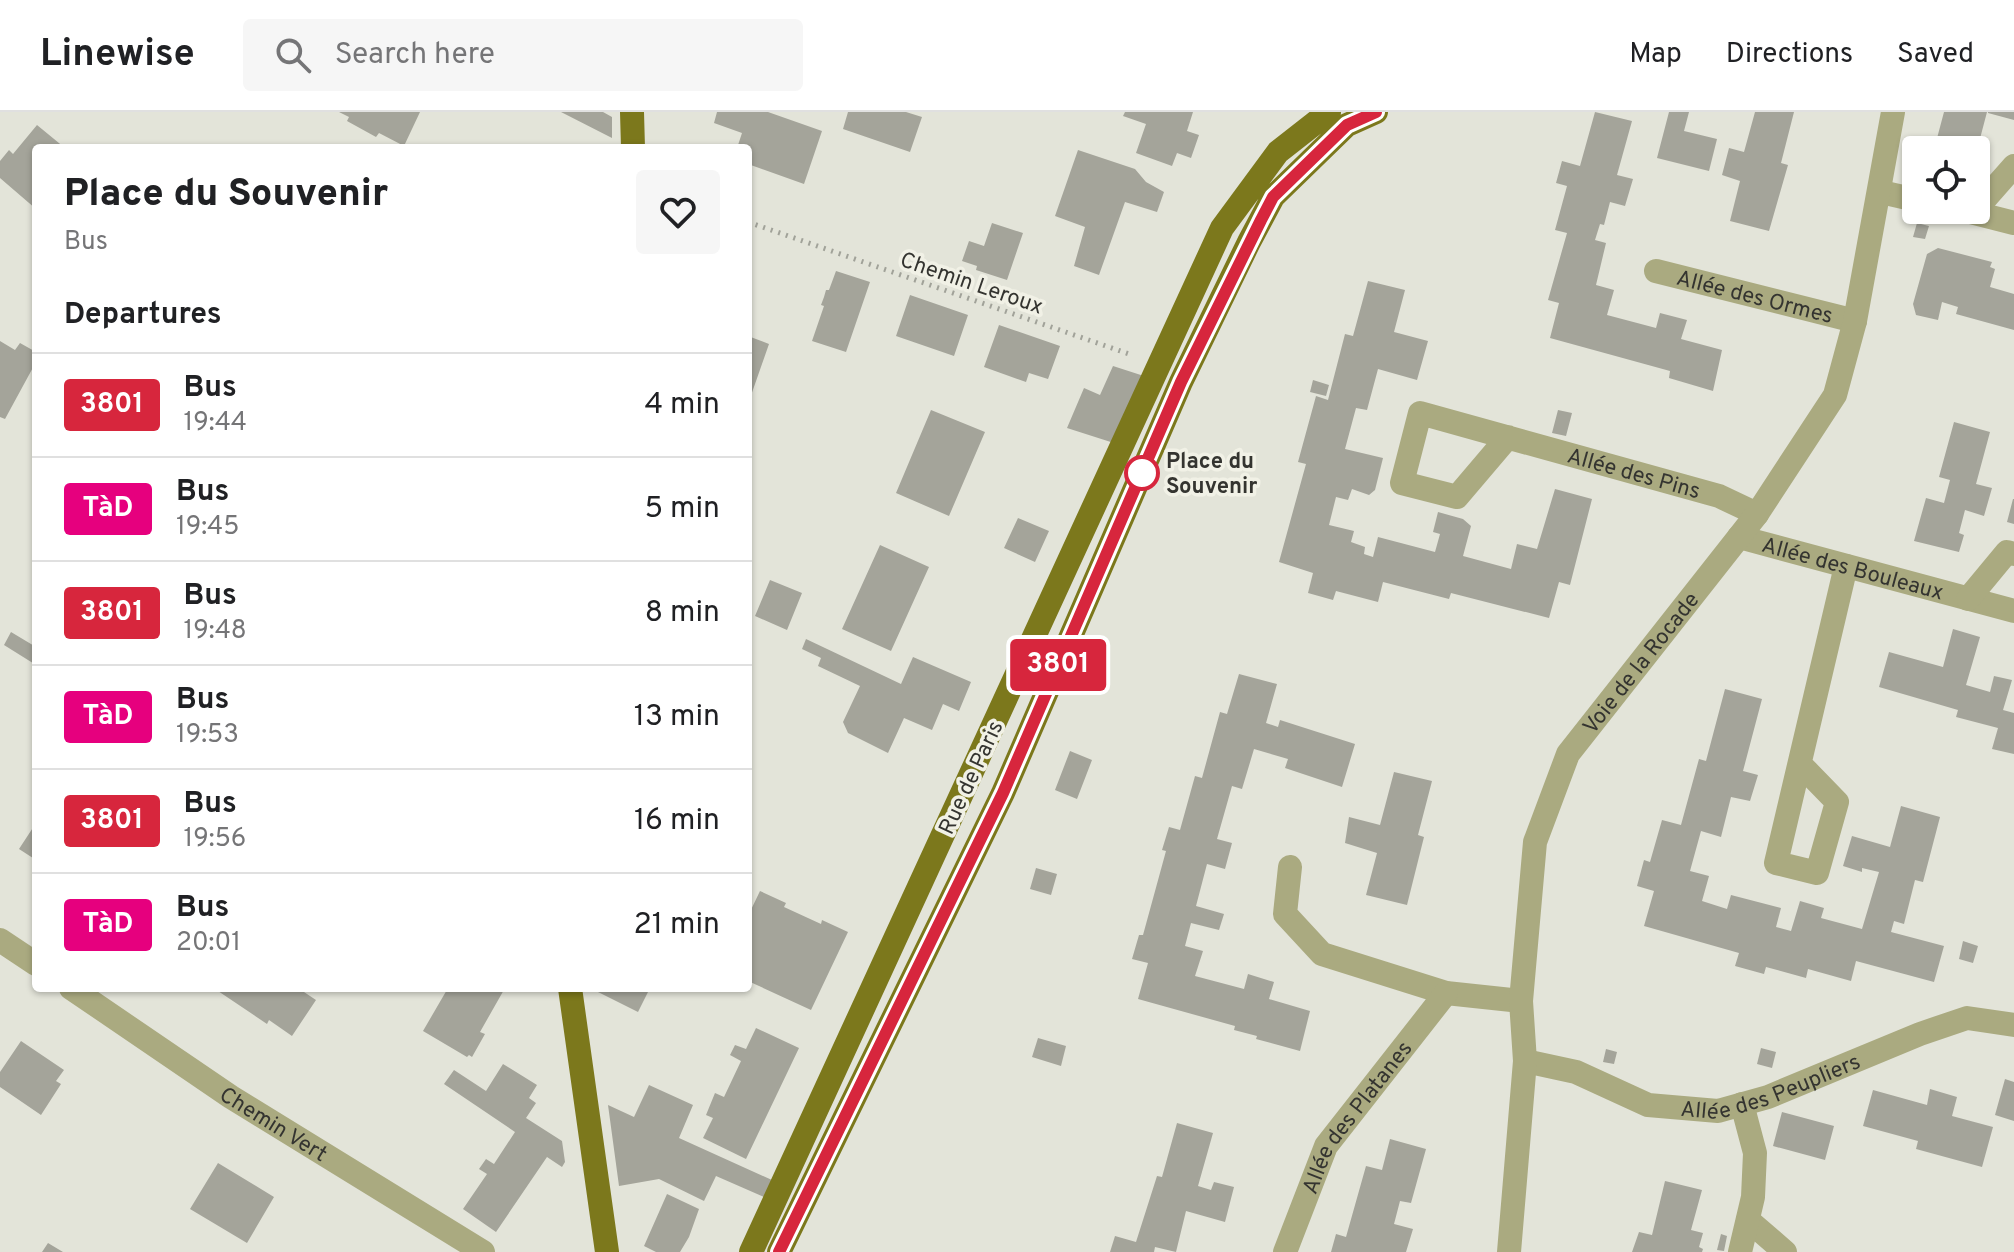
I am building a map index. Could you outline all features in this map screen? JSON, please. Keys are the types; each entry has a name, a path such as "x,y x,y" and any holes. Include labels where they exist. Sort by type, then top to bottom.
{"main road":[{"path":"632,112 633,144"},
{"name":"Rue de Paris","path":"751,1252 1222,228 1278,152 1337,116 1376,112"},
{"name":"Rue de Paris","path":"779,1252 1003,793 1181,382 1249,242 1273,197 1337,116"},
{"path":"571,992 607,1252"}],"street":[{"name":"Voie de la Rocade","path":"1509,1252 1525,1061 1521,1001 1535,842 1568,754 1757,514 1835,395 1855,321 1881,192 1893,112"},
{"path":"1990,191 2014,166"},
{"path":"1881,192 1902,197"},
{"path":"1990,216 2014,223"},
{"name":"Allée des Ormes","path":"1656,271 1855,321"},
{"name":"Allée des Pins","path":"1508,437 1719,496 1757,514"},
{"name":"Allée des Bouleaux","path":"1739,537 2014,611"},
{"name":"Allée des Bouleaux","path":"1968,599 2007,552 2014,554"},
{"path":"1800,764 1846,566"},
{"path":"1290,867 1285,914 1322,954 1446,993 1521,1001"},
{"path":"0,940 32,961"},
{"name":"Chemin Vert","path":"77,992 231,1097 483,1252"},
{"name":"Allée des Platanes","path":"1285,1252 1326,1146 1446,993"},
{"name":"Allée des Peupliers","path":"1525,1061 1576,1072 1648,1105 1718,1111 1768,1097 1920,1034 1967,1018 2014,1025"},
{"path":"1740,1252 1753,1197 1755,1153 1742,1104"},
{"path":"1748,1220 1785,1252"}],"path":[{"name":"Chemin Leroux","path":"752,223 1159,364"}],"building":[{"path":"339,112 420,112 405,144 379,133 376,137 347,121 349,117"},
{"path":"561,112 603,112 612,117 612,138"},
{"path":"717,112 768,112 822,131 804,184 752,165 752,144 738,144 742,133 714,123"},
{"path":"848,112 906,112 922,117 910,152 843,129"},
{"path":"1125,112 1193,112 1187,131 1199,135 1191,158 1177,153 1172,166 1136,153 1146,124 1123,116"},
{"path":"1595,112 1632,121 1617,175 1633,179 1625,206 1610,202 1604,225 1600,224 1595,240 1606,243 1596,285 1614,290 1607,315 1656,328 1660,313 1687,320 1681,339 1722,350 1713,391 1669,378 1670,371 1550,338 1559,303 1548,300 1567,233 1555,230 1567,186 1556,183 1562,161 1580,166"},
{"path":"1669,112 1689,112 1684,131 1717,139 1709,171 1657,158"},
{"path":"1755,112 1794,112 1781,163 1788,165 1769,231 1730,221 1740,181 1722,175 1729,148 1744,152"},
{"path":"1944,112 1987,112 1981,136 1938,136"},
{"path":"2014,112 2014,120 1988,113"},
{"path":"37,125 60,144 32,144 32,206 0,178 0,161 9,150 13,154"},
{"path":"1078,150 1135,169 1146,182 1164,192 1157,212 1125,202 1099,275 1074,266 1085,227 1055,216"},
{"path":"992,223 1023,233 1007,280 976,270 977,266 962,261 969,241 984,246"},
{"path":"1917,224 1929,226 1925,239 1913,237"},
{"path":"1938,248 1992,262 1990,267 1995,269 1990,287 2014,294 2014,330 1956,314 1958,307 1942,302 1938,320 1916,315 1913,304 1927,254"},
{"path":"836,271 870,282 846,352 812,341 826,290 829,290"},
{"path":"1368,281 1405,290 1394,332 1428,341 1417,380 1378,369 1367,410 1356,408 1345,449 1383,458 1375,490 1369,495 1352,489 1348,500 1336,497 1329,525 1354,531 1351,542 1365,547 1364,554 1373,557 1378,537 1435,552 1440,534 1433,532 1438,512 1463,519 1471,526 1463,556 1511,569 1517,544 1537,549 1555,489 1592,499 1570,585 1559,582 1549,618 1451,593 1449,599 1383,582 1378,602 1336,591 1333,600 1308,593 1313,573 1279,562 1306,464 1298,462 1316,396 1328,400 1345,334 1353,336"},
{"path":"910,295 968,315 954,356 896,336"},
{"path":"999,325 1060,346 1048,379 1029,373 1026,382 984,367"},
{"path":"752,338 769,344 752,393"},
{"path":"0,341 15,350 20,343 32,350 32,369 5,419 0,417"},
{"path":"1113,366 1147,377 1117,444 1067,428 1084,388 1100,395"},
{"path":"1313,380 1329,385 1326,396 1310,392"},
{"path":"931,410 985,432 949,516 896,493"},
{"path":"1558,410 1572,413 1566,436 1552,433"},
{"path":"1954,422 1990,432 1976,484 1992,488 1984,516 1965,510 1959,533 1964,535 1959,552 1914,541 1926,498 1944,503 1950,480 1939,477"},
{"path":"2014,499 2014,524 2007,522"},
{"path":"1018,518 1049,531 1035,562 1004,548"},
{"path":"880,545 929,567 891,651 842,629"},
{"path":"770,580 802,593 787,630 755,616"},
{"path":"1953,629 1980,637 1966,685 1990,692 1994,676 2012,680 2003,710 2014,713 2014,754 1992,749 1998,728 1956,717 1958,710 1879,687 1889,652 1943,667"},
{"path":"11,632 32,645 32,662 4,645"},
{"path":"806,639 901,684 913,657 971,682 959,711 943,704 932,730 904,718 888,753 848,733 843,722 860,686 818,666 821,658 802,649"},
{"path":"1239,674 1277,684 1266,723 1278,727 1280,720 1355,744 1342,787 1285,768 1288,759 1254,749 1242,789 1232,786 1217,839 1232,843 1225,869 1207,864 1196,906 1224,914 1219,930 1191,923 1185,946 1203,951 1195,976 1244,989 1248,974 1274,982 1269,999 1310,1011 1300,1051 1256,1039 1257,1036 1234,1030 1235,1026 1138,999 1148,963 1132,959 1139,935 1143,935 1166,851 1162,850 1169,827 1180,830 1195,776 1202,778 1220,712 1227,714"},
{"path":"1725,689 1762,699 1743,771 1758,775 1750,801 1731,797 1721,837 1701,831 1690,871 1709,876 1702,901 1727,909 1731,895 1781,908 1776,927 1791,931 1800,901 1824,908 1821,918 1862,929 1879,872 1862,868 1862,872 1843,866 1852,836 1890,847 1901,806 1940,817 1923,882 1915,880 1904,924 1894,921 1891,932 1944,946 1934,982 1856,961 1851,981 1808,969 1806,978 1766,967 1764,974 1735,966 1739,953 1644,926 1654,891 1637,886 1644,860 1650,862 1662,820 1681,825 1699,759 1706,761"},
{"path":"1070,751 1092,760 1077,799 1055,790"},
{"path":"1394,772 1432,781 1418,835 1424,837 1407,905 1366,895 1377,853 1345,843 1349,817 1380,825"},
{"path":"32,829 32,857 19,849"},
{"path":"1036,868 1057,874 1051,895 1030,889"},
{"path":"760,891 786,903 784,907 848,932 811,1010 752,983 752,908"},
{"path":"1963,941 1978,946 1973,963 1959,959"},
{"path":"219,992 304,992 316,1000 292,1036 269,1020 267,1024"},
{"path":"446,992 503,992 480,1032 485,1034 472,1057 423,1031"},
{"path":"598,992 648,992 638,1012"},
{"path":"756,1028 799,1048 746,1159 703,1138 713,1118 706,1115 715,1093 724,1097 741,1061 730,1055 735,1045 746,1049"},
{"path":"1038,1038 1066,1046 1061,1066 1032,1057"},
{"path":"21,1041 64,1070 56,1081 61,1084 41,1115 0,1087 0,1072"},
{"path":"1761,1048 1776,1052 1772,1068 1757,1064"},
{"path":"1606,1049 1617,1052 1614,1064 1603,1062"},
{"path":"503,1064 537,1085 529,1098 536,1103 526,1118 562,1141 565,1162 562,1167 547,1157 496,1232 463,1209 487,1174 479,1169 486,1159 494,1164 515,1132 444,1084 454,1070 486,1091"},
{"path":"2005,1079 2014,1082 2014,1121 1995,1115"},
{"path":"649,1085 693,1105 679,1138 772,1180 764,1197 716,1176 704,1201 659,1179 619,1186 608,1105 634,1117"},
{"path":"1930,1089 1957,1097 1952,1116 1993,1127 1982,1167 1916,1149 1918,1141 1863,1126 1873,1090 1927,1105"},
{"path":"1782,1112 1834,1126 1825,1160 1773,1146"},
{"path":"1177,1123 1213,1133 1198,1186 1211,1190 1214,1182 1234,1187 1225,1222 1186,1211 1176,1252 1155,1247 1154,1252 1110,1252 1115,1236 1136,1242 1157,1176 1162,1177"},
{"path":"1390,1139 1426,1149 1411,1203 1400,1201 1394,1224 1413,1229 1406,1252 1331,1252 1336,1234 1346,1237 1366,1166 1382,1170"},
{"path":"218,1163 274,1197 247,1243 190,1209"},
{"path":"1665,1181 1702,1190 1691,1230 1703,1233 1699,1247 1703,1249 1702,1252 1632,1252 1639,1232 1652,1235"},
{"path":"667,1194 699,1209 680,1252 656,1252 644,1246"},
{"path":"1721,1234 1727,1236 1724,1251 1717,1250"},
{"path":"48,1243 63,1252 42,1252"}],"bus line":[{"name":"3801","path":"779,1252 1003,793 1181,382 1273,197 1347,125 1376,112"}],"place":[{"name":"Place du Souvenir","path":"1142,473"}]}
